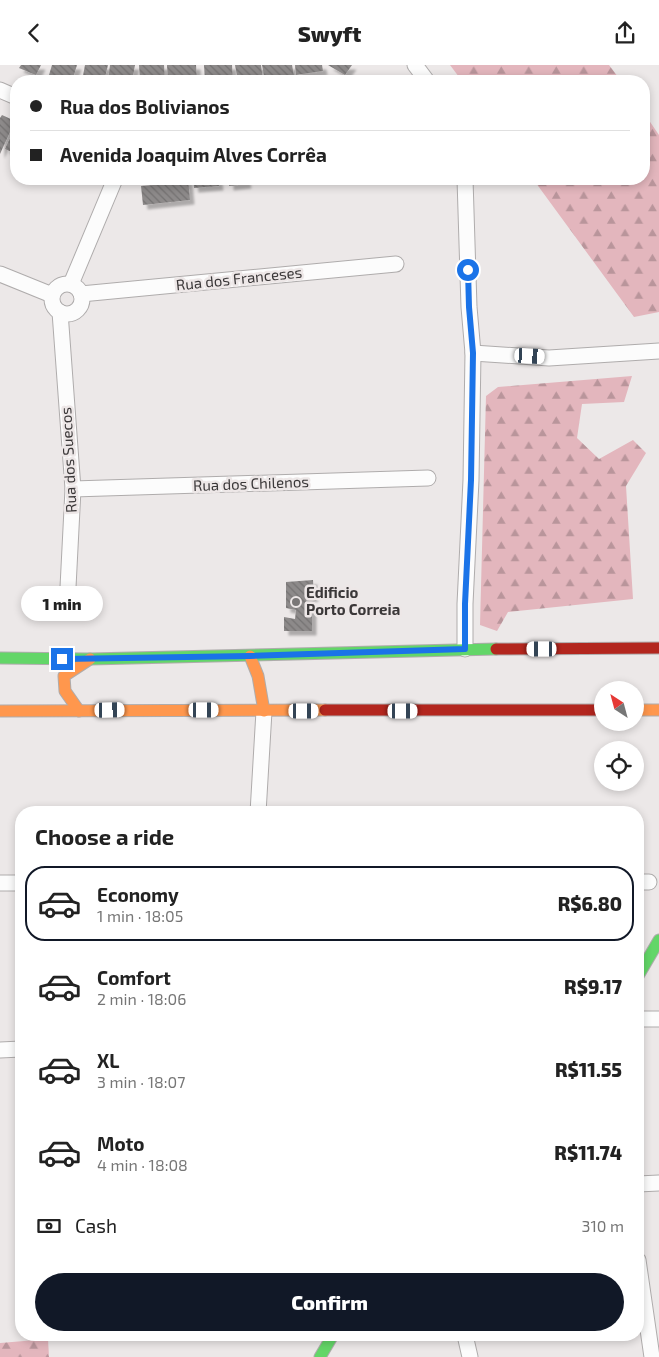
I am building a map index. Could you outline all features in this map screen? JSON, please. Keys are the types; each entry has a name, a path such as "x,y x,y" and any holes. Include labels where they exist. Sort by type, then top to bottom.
{"main road":[{"path":"0,658 90,659 250,656 465,649 659,649"},
{"path":"250,656 260,682 264,711"},
{"path":"79,711 66,695 62,686 64,676 90,659"},
{"path":"0,711 594,710"},
{"path":"644,710 659,710"},
{"path":"644,965 659,940"},
{"path":"320,1357 329,1341"}],"street":[{"path":"76,289 66,283 57,286 52,295 53,305 60,313 74,312 81,304 76,289 113,185"},
{"path":"465,185 469,307 473,353 465,649"},
{"name":"Rua dos Franceses","path":"76,289 396,264"},
{"path":"0,274 52,295"},
{"name":"Rua dos Suecos","path":"60,313 73,489 67,607"},
{"path":"473,353 549,357 659,351"},
{"name":"Rua dos Chilenos","path":"73,489 428,478"},
{"path":"258,806 264,711"},
{"path":"0,883 15,883"},
{"path":"644,1019 659,1019"},
{"path":"0,1050 15,1049"},
{"path":"644,1184 659,1183"},
{"path":"644,1302 652,1357"},
{"path":"466,1341 470,1357"}],"green space":[{"path":"450,65 609,65 616,75 458,75"},
{"path":"650,122 659,135 659,312 634,317 537,185 650,185"},
{"path":"632,376 624,402 582,404 577,438 599,459 633,440 646,453 626,486 633,599 508,612 497,631 480,625 486,396 498,387"},
{"path":"48,1341 49,1357 0,1357 0,1343"}],"building":[{"path":"21,65 41,65 36,75 19,68"},
{"path":"52,65 77,65 74,75 49,75"},
{"path":"85,65 108,65 106,75 83,75"},
{"path":"110,65 135,65 133,75 109,75"},
{"path":"139,65 164,65 165,75 140,75"},
{"path":"167,65 196,65 197,75 168,75"},
{"path":"204,65 232,65 233,75 205,75"},
{"path":"235,65 261,65 262,75 237,75"},
{"path":"262,65 292,65 294,75 264,75"},
{"path":"295,65 322,65 323,71 296,75"},
{"path":"328,65 352,65 345,75"},
{"path":"2,115 10,119 10,132 0,154 0,118"},
{"path":"10,138 10,151 5,149"},
{"path":"189,185 190,200 143,205 141,186"},
{"path":"194,185 219,186 194,188"},
{"name":"Edificio Porto Correia","path":"313,580 314,597 307,598 305,607 312,608 312,631 284,631 284,617 295,619 296,610 286,608 286,582"}],"traffic: fast":[{"path":"0,658 90,659 496,649"},
{"path":"644,966 659,940"},
{"path":"320,1357 329,1341"}],"traffic: slow":[{"path":"250,656 258,676 264,711"},
{"path":"79,711 65,691 64,676 90,659"},
{"path":"0,711 325,710"},
{"path":"644,710 659,710"}],"traffic: jam":[{"path":"496,649 659,648"},
{"path":"325,710 594,710"}],"place":[{"name":"Edificio Porto Correia","path":"296,602"}],"route":[{"path":"62,659 250,656 465,649 473,353 468,270"}]}
